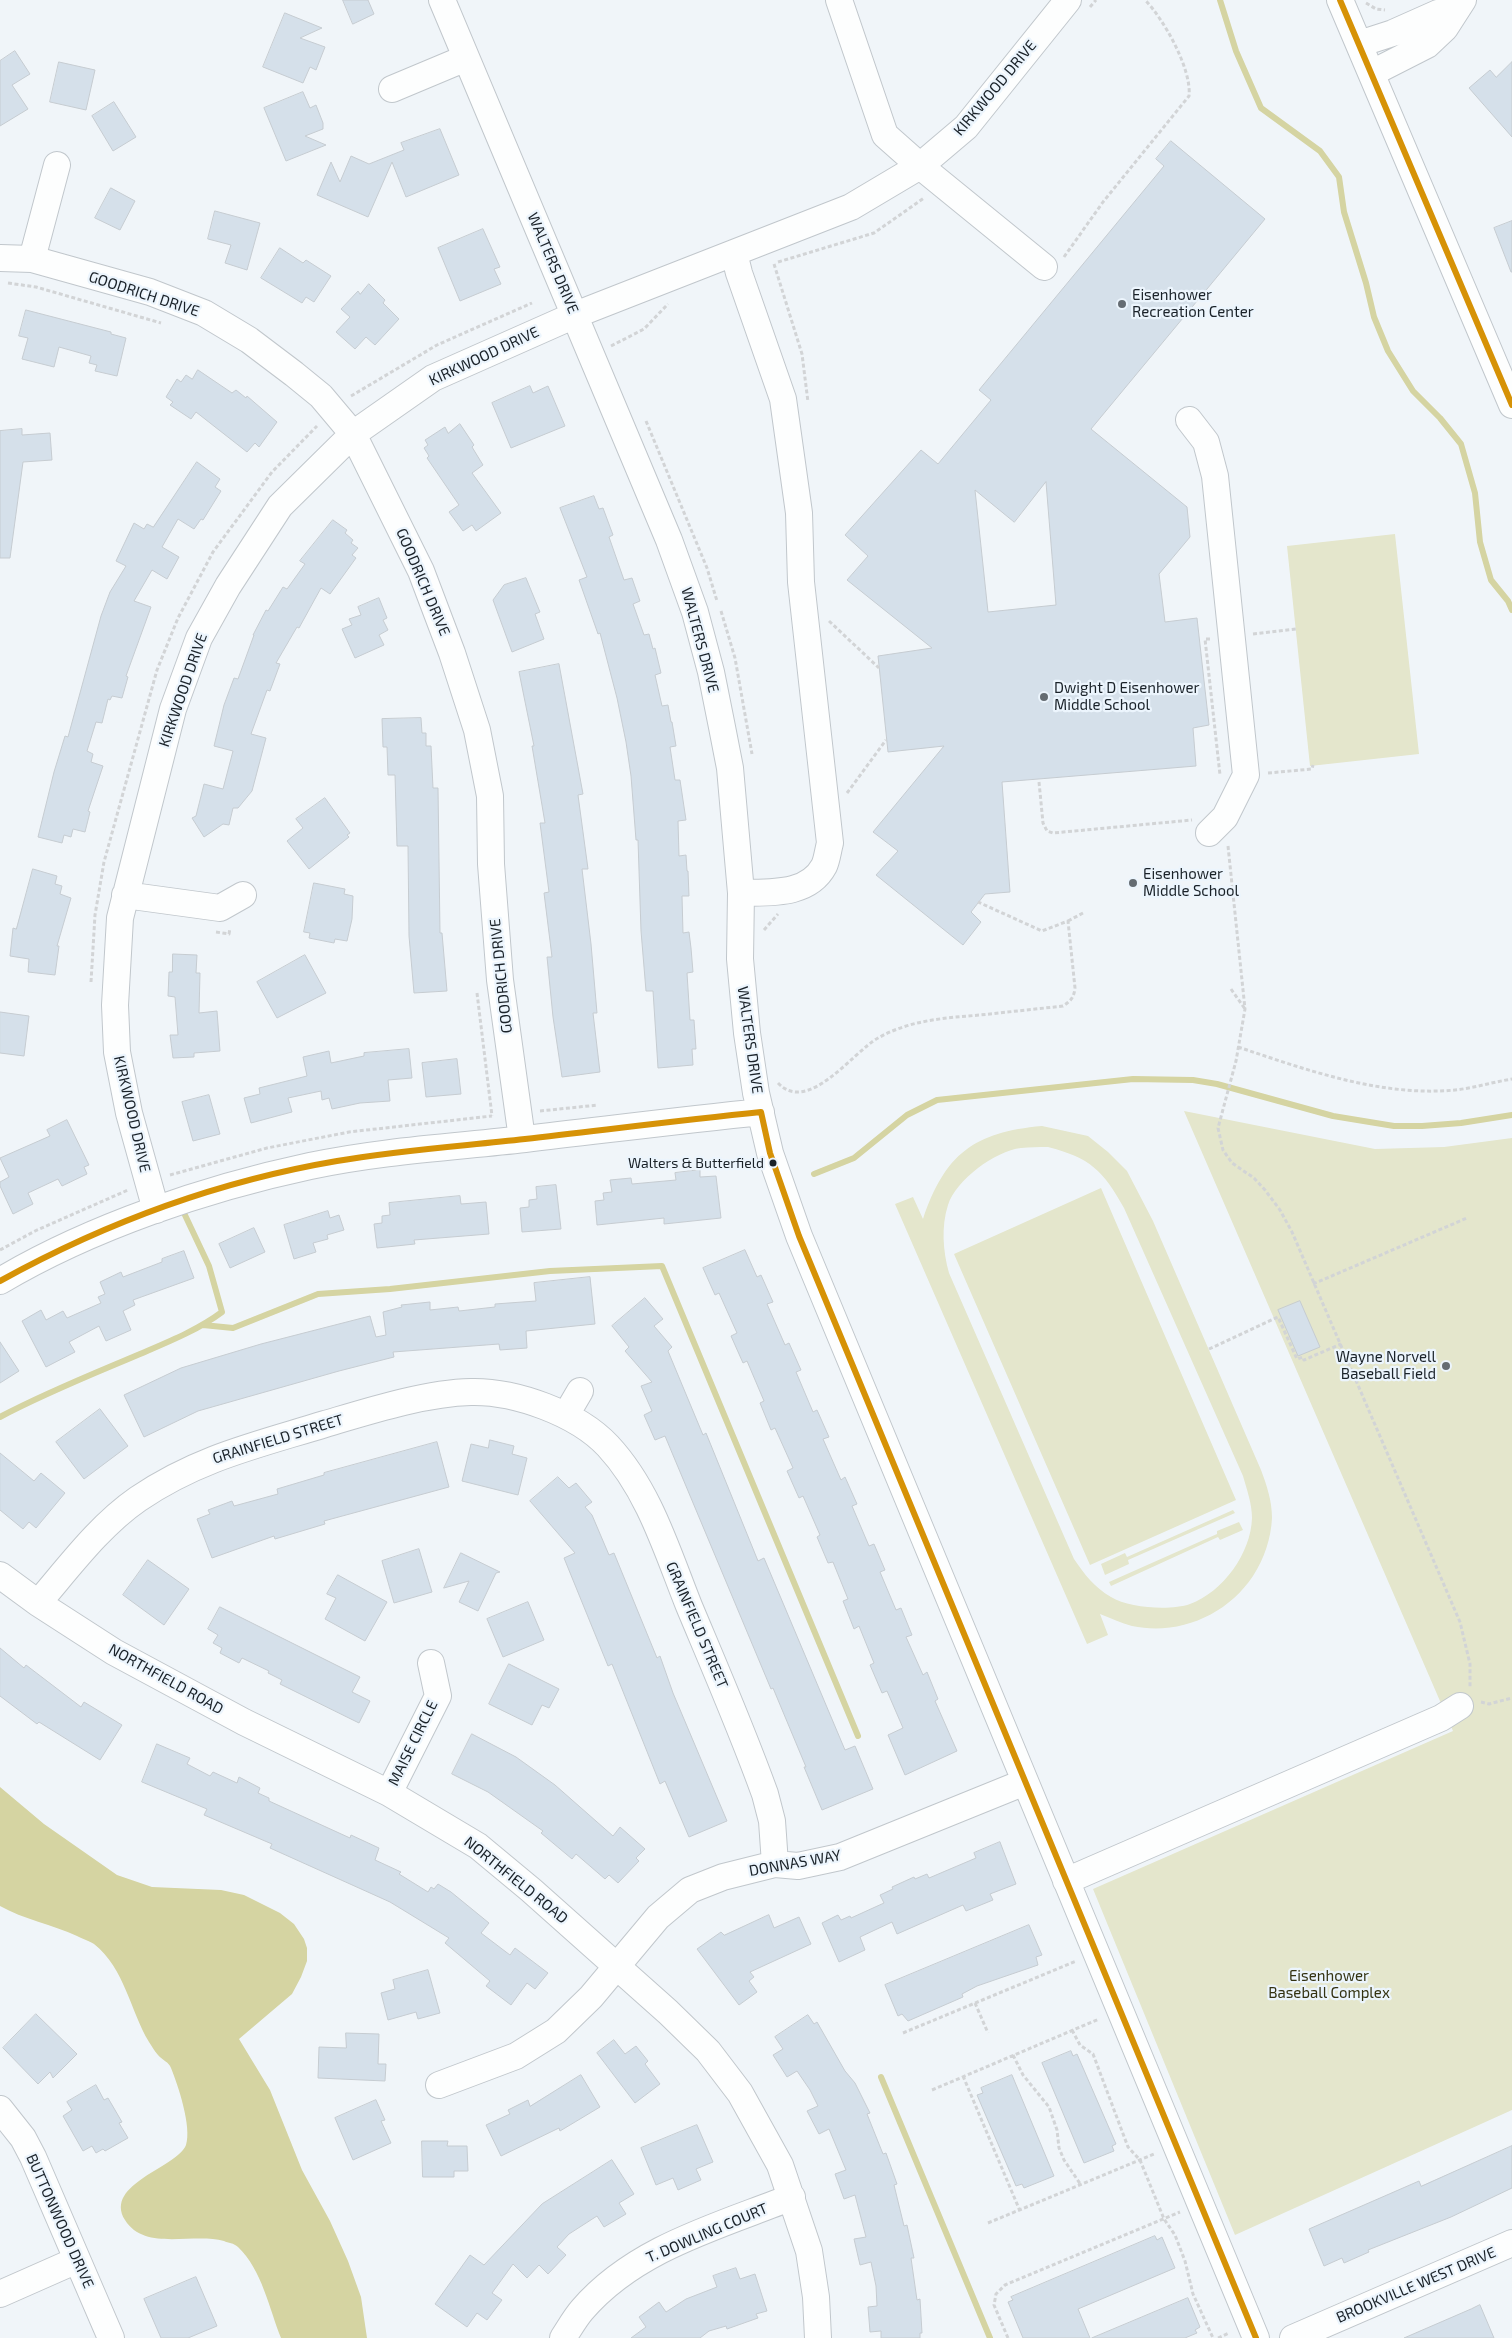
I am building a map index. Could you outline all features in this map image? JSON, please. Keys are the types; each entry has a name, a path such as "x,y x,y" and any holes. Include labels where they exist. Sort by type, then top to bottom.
{"street":[{"name":"WALTERS DRIVE","path":"442,0 669,540 695,612 711,672 730,768 741,893 740,959 744,1004 761,1112 770,1153 799,1236 1256,2338"},
{"path":"839,0 885,134 920,166 1052,266"},
{"name":"KIRKWOOD DRIVE","path":"156,1210 129,1114 117,1052 115,1005 118,937 125,895 173,709 198,638 228,586 280,506 344,443 433,378 575,315 851,207 920,166 966,127 1068,0"},
{"path":"1340,0 1512,405"},
{"path":"1359,44 1393,33 1460,4"},
{"path":"1372,73 1427,45 1445,28 1460,4"},
{"path":"392,89 466,58"},
{"path":"32,259 57,165"},
{"path":"734,253 739,274 783,399 799,513 801,582 830,843 824,867 808,882 792,891 741,893"},
{"name":"GOODRICH DRIVE","path":"2,270 32,259 150,292 204,313 249,340 321,396 320,419 344,443 421,571 452,653 477,730 490,796 491,864 500,980 522,1139"},
{"path":"1189,420 1206,442 1215,476 1246,775 1217,825"},
{"path":"125,895 220,908 243,895"},
{"path":"0,1281 50,1252 156,1210 255,1179 311,1165 394,1153 761,1112"},
{"path":"566,1415 580,1391"},
{"name":"GRAINFIELD STREET","path":"38,1603 98,1533 136,1500 184,1471 232,1451 377,1409 444,1394 473,1392 507,1396 549,1408 566,1415 607,1445 641,1490 762,1785 772,1821 775,1864"},
{"name":"NORTHFIELD ROAD","path":"0,1574 38,1603 114,1652 244,1722 388,1793 478,1846 616,1965 708,2051 751,2110 780,2166 809,2251 816,2297 818,2338"},
{"name":"MAISE CIRCLE","path":"388,1793 438,1696 431,1662"},
{"path":"1066,1881 1441,1718 1464,1702"},
{"name":"DONNAS WAY","path":"439,2085 516,2056 556,2031 591,1997 658,1917 690,1890 723,1877 775,1864 798,1866 840,1857 1025,1782"},
{"name":"BUTTONWOOD DRIVE","path":"0,2109 22,2138 33,2157 111,2338"},
{"name":"T. DOWLING COURT","path":"563,2338 582,2310 612,2282 651,2254 792,2197"},
{"name":"BROOKVILLE WEST DRIVE","path":"1293,2338 1511,2247"},
{"path":"0,2294 77,2260"}],"path":[{"path":"1052,266 1189,96 1187,76 1168,32 1145,0"},
{"path":"1364,0 1376,9 1392,12"},
{"path":"2,270 36,287 164,324"},
{"path":"91,984 95,914 104,862 157,670 178,618 213,552 272,472 320,419 348,398 437,345 532,303"},
{"path":"320,419 344,443"},
{"path":"824,615 879,668"},
{"path":"1205,639 1220,777"},
{"path":"843,799 886,740"},
{"path":"1039,782 1043,823 1047,831 1053,833 1217,825 1245,1009 1236,1061 1221,1109 1218,1128 1223,1150 1232,1164 1254,1178 1280,1210 1341,1344 1460,1622 1470,1664 1464,1702 1489,1704 1512,1698"},
{"path":"978,902 1042,931 1083,913"},
{"path":"764,938 764,930 778,914 787,910"},
{"path":"776,1077 783,1089 796,1093 814,1088 831,1077 876,1039 912,1024 1064,1006 1074,997 1075,988 1068,921"},
{"path":"1231,989 1245,1009"},
{"path":"476,990 492,1116"},
{"path":"1238,1047 1303,1070 1379,1086 1455,1090 1512,1079"},
{"path":"124,1182 126,1191"},
{"path":"1313,1284 1467,1218"},
{"path":"1209,1348 1278,1317 1297,1360 1303,1357 1304,1360 1341,1344"},
{"path":"903,2033 1077,1961"},
{"path":"976,2003 988,2033"},
{"path":"932,2090 1099,2019"},
{"path":"1072,2030 1080,2045 1093,2054 1128,2147 1140,2160 1164,2219 1175,2235 1187,2268 1192,2294 1213,2338"},
{"path":"1013,2055 1023,2075 1049,2108 1057,2130 1059,2148 1064,2160 1081,2185"},
{"path":"963,2076 1020,2211"},
{"path":"988,2223 1154,2154"},
{"path":"1008,2338 994,2305 996,2294 1004,2285 1182,2212"},
{"path":"1218,2338 1229,2333"}],"green space":[{"path":"1395,534 1419,754 1310,766 1287,546"},
{"name":"Eisenhower Baseball Complex","path":"1184,1111 1375,1149 1444,1147 1512,1138 1512,2110 1235,2235 1093,1889 1453,1731"},
{"path":"1042,1126 1088,1136 1127,1171 1153,1221 1261,1470 1269,1494 1272,1518 1264,1556 1253,1576 1230,1602 1216,1612 1184,1625 1167,1628 1132,1626 1100,1614 1108,1635 1087,1644 895,1204 913,1197 923,1219 941,1178 965,1150 980,1141 1018,1129","holes":["1048,1147 1062,1151 1094,1167 1109,1184 1124,1208 1243,1476 1248,1492 1252,1518 1247,1545 1241,1557 1224,1581 1202,1598 1190,1604 1161,1608 1139,1606 1119,1601 1095,1585 1078,1565 949,1273 944,1248 944,1222 952,1195 959,1186 978,1168 1011,1150"]},
{"path":"1101,1188 1236,1500 1090,1565 954,1254"},
{"path":"1233,1510 1235,1513 1128,1560 1129,1564 1105,1575 1101,1564 1125,1553 1127,1557"},
{"path":"1239,1522 1243,1530 1220,1540 1218,1537 1111,1586 1109,1582 1217,1534 1217,1531"}],"shaded area":[{"path":"0,1787 44,1824 117,1875 152,1887 221,1890 244,1895 280,1913 294,1924 304,1939 307,1948 307,1961 292,1994 239,2039 270,2090 302,2170 330,2221 348,2261 361,2297 367,2338 281,2338 259,2278 246,2256 236,2246 212,2239 170,2239 145,2236 134,2230 125,2220 121,2207 124,2196 144,2177 180,2153 186,2145 186,2117 180,2095 170,2066 160,2057 149,2042 120,1978 104,1954 90,1942 68,1932 18,1915 0,1906"}],"building":[{"path":"343,0 368,0 374,14 353,24"},
{"path":"285,13 322,28 300,38 325,47 316,70 310,67 303,83 263,67"},
{"path":"15,51 30,74 12,85 28,109 0,126 0,61"},
{"path":"59,62 95,70 86,110 50,102"},
{"path":"1512,62 1512,137 1469,88 1490,70 1496,77"},
{"path":"303,92 310,108 316,105 323,123 323,129 305,136 326,145 286,161 264,108"},
{"path":"114,102 136,137 113,151 92,116"},
{"path":"440,129 459,175 406,197 392,162 368,217 317,195 331,162 340,182 351,156 369,164 404,150 401,143"},
{"path":"1171,141 1265,219 1091,429 1187,507 1190,537 1159,574 1165,622 1197,618 1209,725 1193,728 1196,766 1002,782 1010,892 985,894 971,912 981,922 963,945 876,875 898,851 873,832 944,746 888,752 878,656 932,648 847,580 868,556 845,535 921,450 938,464 991,400 979,390 1164,166 1156,159","holes":["1046,482 1056,605 988,612 975,490 1014,522"]},
{"path":"111,188 135,201 120,230 95,218"},
{"path":"215,211 260,223 247,270 225,263 231,245 208,239"},
{"path":"1512,221 1512,272 1511,272 1494,228"},
{"path":"483,229 500,267 494,269 501,284 460,301 438,248"},
{"path":"280,248 303,263 306,260 331,276 314,302 306,297 302,303 261,278"},
{"path":"369,284 385,300 383,303 399,319 375,345 366,337 355,349 336,332 350,317 341,309 358,291 360,294"},
{"path":"26,310 111,332 111,334 126,338 117,376 95,371 97,365 89,363 91,356 59,347 54,367 22,359 28,338 19,336"},
{"path":"198,370 232,393 236,390 246,398 247,396 277,422 259,447 255,443 247,452 196,412 191,419 170,405 173,402 166,397 177,379 181,382 186,375 192,379"},
{"path":"530,386 533,393 548,386 565,426 511,448 492,403"},
{"path":"460,424 474,445 472,447 483,465 472,473 501,513 476,531 472,525 463,531 449,512 459,505 427,458 429,456 424,448 428,445 425,440 445,427 448,433"},
{"path":"22,429 22,435 50,433 52,460 23,462 10,558 0,558 0,431"},
{"path":"197,462 220,479 215,487 221,491 203,520 201,519 194,529 178,519 162,547 179,557 167,579 152,570 134,601 151,607 126,676 128,677 122,698 112,696 110,700 108,699 102,723 96,722 87,751 93,754 91,762 103,766 88,811 90,812 85,832 73,829 71,837 64,835 62,843 38,837 54,772 65,736 68,737 101,616 110,592 126,566 116,561 134,523 144,529 147,524 153,527"},
{"path":"594,496 599,509 603,508 613,535 609,537 624,580 632,578 640,601 633,604 644,635 649,634 653,649 655,648 661,673 655,675 662,706 668,705 672,722 676,746 670,747 675,780 680,780 686,820 678,821 679,856 686,855 688,871 689,896 682,896 683,933 689,932 693,972 687,973 690,1020 694,1020 696,1049 692,1049 693,1065 658,1068 653,991 646,991 641,931 638,840 636,840 631,776 626,742 600,633 598,634 579,580 587,577 560,508"},
{"path":"333,520 347,530 345,533 353,540 351,543 358,548 352,555 356,558 330,594 321,588 299,628 297,627 276,663 280,664 270,691 267,690 251,734 266,738 252,791 238,808 233,808 229,825 223,824 204,837 192,818 196,816 204,784 223,789 233,751 214,746 224,705 234,678 238,679 253,635 266,610 268,611 283,587 287,589 305,564 300,561"},
{"path":"526,578 540,612 535,614 544,639 512,652 493,600 504,585"},
{"path":"379,598 387,618 383,620 388,630 379,635 384,645 355,658 342,629 352,625 349,619 361,615 358,607"},
{"path":"559,664 583,794 578,795 588,869 582,869 591,944 597,1013 593,1013 600,1072 562,1077 547,957 552,957 544,893 549,892 540,823 545,823 532,746 534,746 519,672"},
{"path":"421,718 422,733 426,733 426,746 431,746 433,788 438,788 440,933 442,933 447,991 414,993 409,936 408,846 397,846 395,775 388,775 387,747 383,747 382,719"},
{"path":"325,798 350,833 347,835 349,837 309,869 287,841 303,828 296,819"},
{"path":"33,869 57,876 55,884 62,886 60,894 71,898 57,946 59,946 55,975 28,972 29,959 10,956 13,928 16,929"},
{"path":"314,883 345,889 344,894 353,896 352,919 347,941 335,939 334,943 309,938 310,933 304,932"},
{"path":"173,954 197,955 196,973 200,973 199,1013 217,1011 220,1051 194,1053 194,1057 173,1058 170,1035 178,1035 175,997 168,996 169,972 172,972"},
{"path":"305,955 326,993 277,1018 257,982"},
{"path":"0,1012 29,1016 24,1056 0,1053"},
{"path":"409,1049 412,1078 388,1080 390,1101 360,1103 332,1109 329,1098 322,1100 321,1091 288,1098 292,1112 251,1123 244,1098 260,1094 259,1088 307,1076 303,1057 329,1051 331,1063 364,1056 364,1053"},
{"path":"457,1059 461,1094 426,1097 422,1063"},
{"path":"209,1095 220,1134 193,1141 182,1102"},
{"path":"67,1120 89,1165 84,1167 87,1174 62,1186 58,1179 28,1193 33,1204 13,1214 0,1186 0,1182 9,1177 0,1158 50,1136 47,1130"},
{"path":"700,1170 700,1177 716,1176 721,1218 664,1224 664,1218 597,1225 595,1201 604,1200 603,1193 612,1192 610,1180 631,1178 632,1184 676,1180 675,1173"},
{"path":"556,1185 561,1229 522,1232 520,1208 529,1207 529,1200 537,1199 536,1187"},
{"path":"460,1196 461,1204 486,1202 489,1234 414,1240 415,1244 377,1248 374,1224 382,1223 382,1216 390,1215 389,1203"},
{"path":"328,1211 330,1218 339,1215 344,1230 327,1235 328,1239 313,1243 316,1252 294,1259 284,1225"},
{"path":"254,1228 265,1252 230,1268 219,1244"},
{"path":"745,1250 757,1277 761,1275 773,1302 767,1304 785,1345 789,1343 801,1370 796,1372 813,1412 817,1410 829,1437 823,1439 841,1480 845,1477 857,1504 852,1506 869,1546 874,1544 885,1570 880,1572 896,1610 901,1608 912,1635 906,1637 923,1675 927,1672 938,1699 935,1701 957,1751 905,1775 888,1735 903,1728 887,1691 882,1693 870,1665 874,1663 859,1626 854,1629 843,1601 848,1599 833,1562 828,1563 817,1537 820,1535 803,1496 799,1498 787,1471 793,1468 775,1428 771,1430 760,1403 764,1401 747,1361 743,1363 731,1336 737,1333 719,1293 715,1295 703,1268"},
{"path":"184,1251 194,1278 133,1300 135,1305 123,1311 131,1330 106,1341 99,1326 69,1342 75,1352 46,1367 22,1321 41,1310 46,1320 63,1311 67,1318 101,1303 98,1297 105,1294 100,1282 121,1272 123,1277"},
{"path":"590,1277 595,1324 526,1331 527,1348 500,1350 499,1344 393,1352 394,1357 198,1411 144,1437 124,1395 181,1368 261,1344 370,1316 376,1337 386,1335 383,1312 402,1307 401,1305 430,1302 430,1310 458,1307 459,1311 495,1307 495,1304 536,1301 534,1283"},
{"path":"645,1298 663,1319 654,1326 672,1347 668,1351 703,1435 706,1433 758,1561 764,1558 845,1750 855,1746 873,1789 822,1810 773,1688 771,1689 665,1436 655,1440 644,1415 652,1411 641,1386 652,1382 625,1351 629,1347 612,1326"},
{"path":"1300,1301 1320,1347 1298,1356 1278,1310"},
{"path":"0,1342 19,1371 0,1383"},
{"path":"100,1409 128,1446 84,1479 56,1442"},
{"path":"490,1440 514,1446 512,1454 527,1458 518,1495 462,1481 471,1444 488,1448"},
{"path":"437,1442 449,1487 324,1521 325,1524 275,1539 274,1536 212,1558 197,1519 210,1514 208,1510 232,1501 234,1506 278,1494 277,1489 324,1475 324,1473"},
{"path":"0,1453 34,1481 41,1473 65,1493 36,1528 29,1522 23,1529 0,1510"},
{"path":"558,1477 569,1488 576,1483 592,1502 585,1507 592,1515 609,1555 614,1553 657,1658 660,1656 673,1693 727,1821 689,1837 665,1781 660,1784 612,1664 608,1666 564,1558 575,1553 530,1501"},
{"path":"419,1549 432,1592 394,1603 382,1561"},
{"path":"461,1553 500,1572 496,1573 478,1611 459,1602 469,1581 444,1588"},
{"path":"148,1560 189,1589 164,1625 123,1595"},
{"path":"338,1575 387,1602 365,1641 325,1619 336,1598 327,1594"},
{"path":"528,1602 544,1640 503,1657 487,1619"},
{"path":"220,1607 360,1677 352,1692 370,1701 359,1723 280,1684 282,1680 268,1673 269,1671 242,1658 239,1663 220,1653 222,1648 213,1643 218,1635 208,1629"},
{"path":"0,1648 24,1668 26,1665 81,1707 84,1702 122,1725 100,1760 39,1722 37,1724 0,1696"},
{"path":"509,1664 559,1689 549,1708 542,1705 532,1725 489,1704"},
{"path":"472,1734 516,1757 555,1785 613,1836 620,1827 645,1849 636,1858 639,1861 618,1883 609,1875 605,1879 576,1854 572,1859 541,1833 543,1831 488,1792 452,1774"},
{"path":"157,1744 190,1758 187,1764 210,1776 213,1772 237,1783 239,1777 260,1788 258,1793 269,1798 269,1801 350,1838 351,1835 379,1848 375,1860 401,1872 399,1874 428,1892 431,1887 434,1889 438,1884 451,1892 489,1923 481,1933 510,1955 515,1948 548,1973 535,1989 527,1983 511,2005 486,1986 490,1981 445,1943 449,1938 390,1902 270,1848 272,1844 204,1815 207,1809 142,1782"},
{"path":"1000,1842 1016,1884 990,1894 993,1900 966,1911 963,1905 897,1934 892,1922 860,1937 865,1950 839,1962 822,1923 838,1915 841,1920 850,1916 851,1918 884,1903 880,1895 893,1889 892,1887 914,1877 915,1879 927,1874 929,1878 976,1858 974,1853"},
{"path":"769,1915 774,1928 799,1917 811,1944 750,1972 754,1977 749,1981 757,1992 739,2005 697,1949 721,1932 724,1935"},
{"path":"1029,1925 1042,1955 1036,1957 1038,1965 977,1986 962,1994 963,1997 908,2021 902,2014 898,2016 885,1985"},
{"path":"428,1970 440,2013 418,2019 416,2012 388,2020 381,1993 395,1989 393,1980"},
{"path":"36,2014 77,2054 53,2078 50,2072 38,2084 3,2048"},
{"path":"808,2015 814,2024 817,2022 845,2071 855,2083 870,2113 867,2114 883,2154 886,2153 897,2184 894,2185 904,2226 907,2225 914,2258 911,2258 917,2300 920,2299 922,2333 920,2333 920,2338 881,2338 881,2331 870,2332 868,2307 877,2306 876,2286 871,2262 860,2265 854,2239 866,2237 855,2195 844,2199 835,2174 846,2170 829,2129 819,2134 807,2111 818,2106 810,2090 797,2071 787,2077 773,2055 783,2049 775,2037"},
{"path":"346,2033 379,2034 378,2064 386,2064 385,2081 318,2078 319,2047 346,2048"},
{"path":"614,2040 625,2054 636,2046 648,2061 645,2064 660,2084 635,2103 597,2053"},
{"path":"1071,2051 1073,2056 1077,2054 1116,2144 1112,2146 1114,2151 1084,2163 1042,2063"},
{"path":"581,2075 600,2107 560,2131 559,2128 501,2156 486,2125 510,2114 508,2110 528,2100 530,2106"},
{"path":"1012,2075 1054,2176 1024,2188 1022,2184 1016,2186 977,2095 983,2093 981,2088"},
{"path":"96,2085 104,2100 108,2098 122,2122 119,2123 128,2138 105,2151 103,2149 96,2153 92,2146 83,2151 63,2116 72,2110 67,2102"},
{"path":"376,2100 385,2120 381,2121 391,2143 353,2160 335,2118"},
{"path":"697,2125 713,2162 696,2169 701,2180 678,2190 673,2178 656,2185 641,2148"},
{"path":"422,2141 448,2141 447,2146 467,2146 468,2171 454,2171 454,2177 423,2177"},
{"path":"1512,2146 1512,2188 1451,2217 1368,2250 1369,2252 1344,2263 1342,2258 1324,2266 1309,2229 1419,2181 1421,2186"},
{"path":"612,2160 634,2194 619,2203 626,2214 604,2227 597,2216 569,2234 557,2247 566,2255 548,2274 539,2265 527,2278 513,2264 492,2293 502,2300 487,2320 477,2313 467,2327 435,2304 470,2255 484,2265 542,2204"},
{"path":"1155,2236 1157,2240 1162,2237 1175,2268 1078,2309 1090,2338 1023,2338 1008,2302 1013,2300 1011,2297"},
{"path":"736,2268 740,2279 755,2274 767,2311 756,2314 758,2318 727,2329 726,2326 709,2331 700,2338 631,2338 646,2327 639,2317 659,2302 666,2312 686,2299 717,2287 713,2276"},
{"path":"196,2277 217,2326 188,2338 161,2338 144,2299"},
{"path":"1188,2298 1200,2327 1195,2330 1197,2333 1185,2338 1092,2338"},
{"path":"1480,2305 1494,2338 1404,2338 1471,2309"}],"waterway":[{"path":"1220,0 1236,51 1261,108 1320,151 1339,177 1344,212 1366,283 1374,317 1388,351 1413,391 1440,418 1461,444 1475,493 1480,542 1491,580 1508,601 1512,610"},
{"path":"814,1174 854,1158 907,1115 937,1100 1133,1079 1193,1080 1217,1084 1333,1116 1394,1126 1461,1123 1512,1115"},
{"path":"0,1417 52,1392 161,1345 203,1324 222,1312 209,1266 184,1213"},
{"path":"203,1325 233,1328 318,1294 390,1289 550,1271 662,1266 858,1736"},
{"path":"881,2077 990,2338"}],"transit line":[{"path":"1340,0 1512,405"},
{"path":"0,1281 80,1241 164,1207 206,1192 293,1170 337,1161 431,1148 761,1112 770,1153 799,1236 1256,2338"}],"place":[{"name":"Eisenhower Recreation Center","path":"1122,304"},
{"name":"Dwight D Eisenhower Middle School","path":"1044,697"},
{"name":"Eisenhower Middle School","path":"1133,883"},
{"name":"Walters & Butterfield","path":"773,1163"},
{"name":"Wayne Norvell Baseball Field","path":"1446,1366"}]}
